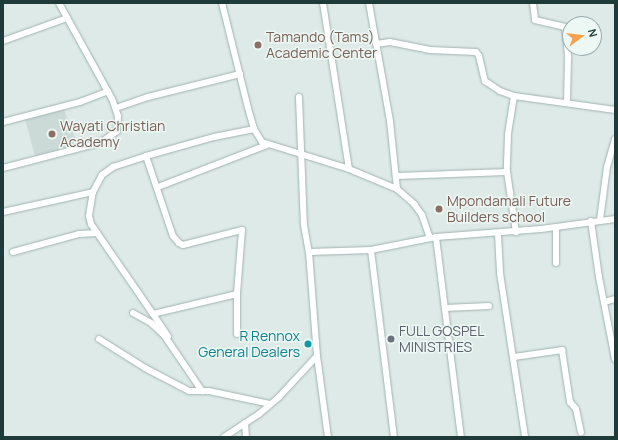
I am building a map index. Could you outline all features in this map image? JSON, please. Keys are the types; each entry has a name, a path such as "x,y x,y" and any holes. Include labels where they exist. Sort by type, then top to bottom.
{"street":[{"path":"3,168 100,143 117,131 116,108 60,3"},
{"path":"222,3 254,129 262,142 267,145 302,153 349,169 397,189 414,204 422,215 433,238 445,308 461,437"},
{"path":"323,3 349,169"},
{"path":"369,3 397,176 397,189"},
{"path":"533,3 535,20 565,27 568,58 567,102"},
{"path":"3,41 68,18"},
{"path":"376,44 390,42 430,50 476,52 480,56 485,81 490,87 514,96 567,102 615,110"},
{"path":"116,108 148,97 240,74"},
{"path":"3,122 80,102 108,91"},
{"path":"514,96 508,136 508,172 516,232"},
{"path":"299,97 303,212 309,252 317,356 328,437"},
{"path":"183,357 97,233 89,216 93,192 102,175 108,170 146,156 214,137 254,129"},
{"path":"600,220 607,167 615,139"},
{"path":"158,187 267,145"},
{"path":"146,156 158,187 173,236 179,243 183,245 242,230 237,294 237,334"},
{"path":"397,176 508,172"},
{"path":"3,212 93,192"},
{"path":"309,252 371,250 433,238 498,234 615,219"},
{"path":"591,221 615,359"},
{"path":"556,227 556,263"},
{"path":"13,252 79,234 97,233"},
{"path":"498,234 500,273 525,437"},
{"path":"371,250 394,437"},
{"path":"153,314 237,294"},
{"path":"604,302 615,299"},
{"path":"445,308 489,306"},
{"path":"133,313 151,323 164,335 202,391"},
{"path":"99,339 189,391 202,391 270,404"},
{"path":"514,357 562,350 570,402 575,406 581,432"},
{"path":"224,437 270,404 306,370 317,356"},
{"path":"245,423 246,437"}],"shaded area":[{"name":"Wayati Christian Academy","path":"64,110 78,145 35,156 25,119"}],"place":[{"name":"Tamando (Tams) Academic Center","path":"258,45"},
{"name":"Wayati Christian Academy","path":"52,134"},
{"name":"Mpondamali Future Builders school","path":"439,209"},
{"name":"FULL GOSPEL MINISTRIES","path":"391,339"},
{"name":"R Rennox General Dealers","path":"308,344"}]}
